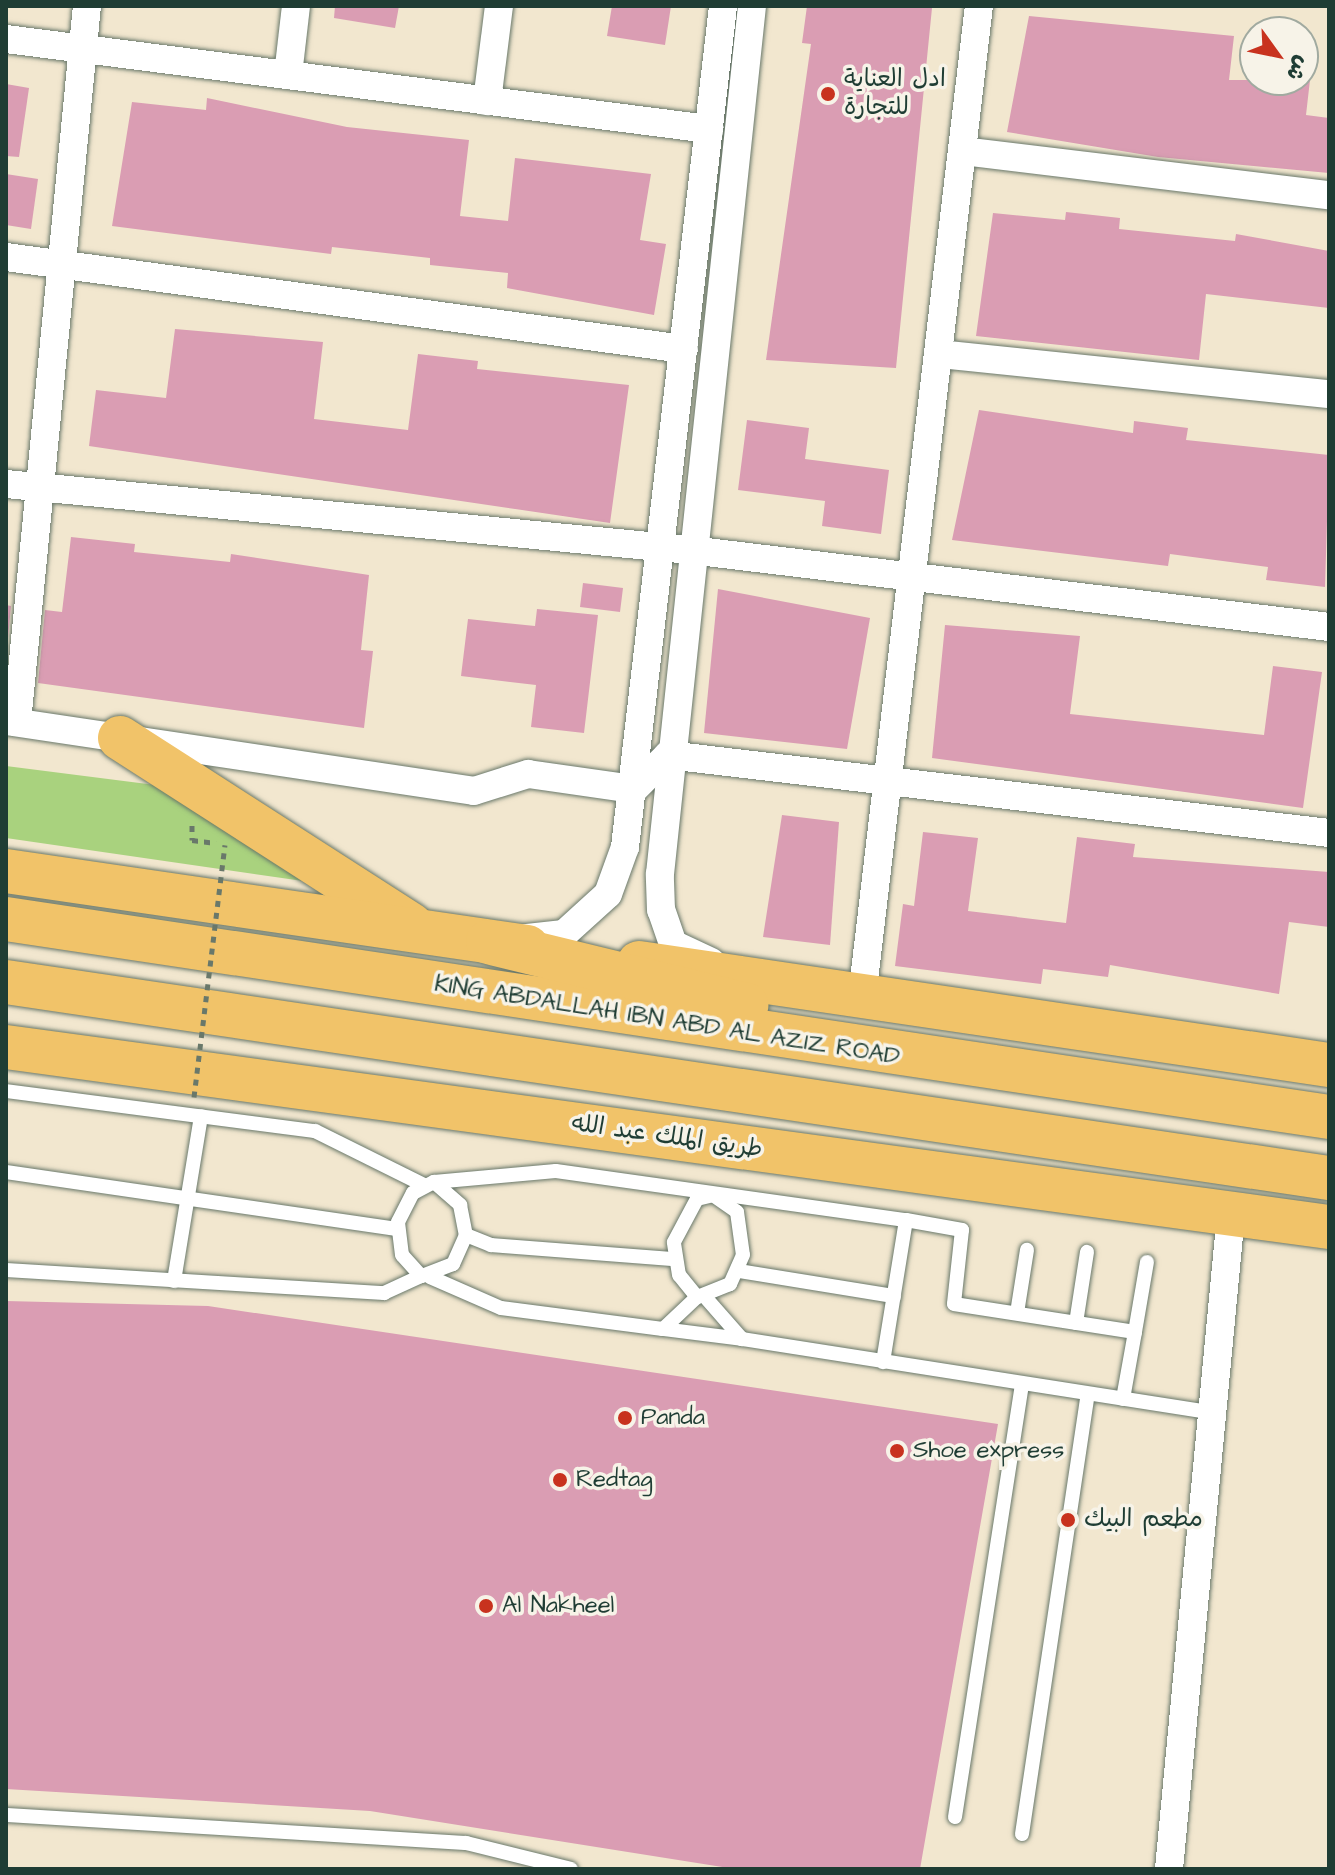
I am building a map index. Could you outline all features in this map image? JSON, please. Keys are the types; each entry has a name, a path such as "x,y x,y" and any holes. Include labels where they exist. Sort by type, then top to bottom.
{"main road":[{"path":"120,738 423,933"},
{"path":"6,871 1329,1065"},
{"name":"KING ABDALLAH IBN ABD AL AZIZ ROAD","path":"6,919 1205,1104 1329,1117"},
{"path":"488,942 693,994 1205,1104"},
{"path":"6,982 1329,1178"},
{"name":"طريق الملك عبد الله","path":"6,1047 1329,1227"}],"street":[{"path":"87,6 39,489 11,722 474,791 528,774 634,789"},
{"path":"288,75 296,6"},
{"path":"487,101 499,6"},
{"path":"723,6 684,349 661,910 673,944 762,980"},
{"path":"488,942 564,934 608,894 625,847 676,549 752,6"},
{"path":"862,997 891,781 979,6"},
{"path":"6,39 709,129"},
{"path":"963,151 1329,195"},
{"path":"6,257 684,349"},
{"path":"940,354 1329,394"},
{"path":"6,484 676,549 1329,627"},
{"path":"668,755 1329,833"},
{"path":"634,789 668,755"},
{"path":"1169,1869 1231,1214"}],"lane":[{"path":"6,1091 315,1131 429,1184 460,1205 466,1235 453,1264 384,1293 6,1270"},
{"path":"174,1281 201,1116"},
{"path":"1135,1332 954,1304 962,1230 556,1171 429,1184 404,1206 397,1229 402,1255 425,1277 501,1308 742,1339 1214,1413"},
{"path":"6,1172 397,1229"},
{"path":"739,1271 741,1225 728,1202 713,1195 697,1199 682,1219 674,1259 684,1288 702,1297 742,1339"},
{"path":"883,1362 906,1220"},
{"path":"466,1235 491,1245 674,1259"},
{"path":"1017,1313 1027,1250"},
{"path":"1076,1323 1087,1252"},
{"path":"1123,1399 1147,1262"},
{"path":"663,1329 739,1271 894,1296"},
{"path":"955,1817 1022,1384"},
{"path":"1022,1834 1088,1394"},
{"path":"6,1815 466,1843 571,1869"}],"path":[{"path":"192,840 225,845 194,1097"}],"green space":[{"path":"6,766 163,786 303,881 6,838"}],"building":[{"path":"335,6 399,6 395,28 334,18"},
{"path":"612,6 671,6 665,45 607,36"},
{"path":"807,6 932,8 896,368 766,360 811,44 802,43"},
{"path":"1029,16 1234,36 1229,80 1239,80 1239,96 1308,96 1306,115 1329,118 1329,173 1158,157 1007,132"},
{"path":"6,84 29,88 19,157 6,156"},
{"path":"207,98 347,127 469,140 460,216 508,221 515,158 651,174 640,240 666,244 654,315 507,288 508,273 430,265 430,258 332,247 331,254 112,226 132,102 206,110"},
{"path":"6,174 38,179 31,229 6,225"},
{"path":"1066,212 1120,218 1119,229 1235,241 1236,234 1329,251 1329,308 1206,294 1199,360 976,336 993,213 1065,220"},
{"path":"175,329 323,342 314,419 408,430 418,354 478,361 477,369 629,385 610,523 89,446 96,390 166,398"},
{"path":"979,410 1133,433 1134,421 1188,428 1186,440 1329,455 1325,587 1266,580 1268,567 1170,554 1168,566 952,540"},
{"path":"747,420 809,428 805,459 889,470 881,534 822,526 825,501 738,490"},
{"path":"71,537 135,544 134,552 230,562 231,554 369,575 361,650 373,651 364,728 38,683 45,610 62,612"},
{"path":"583,583 623,588 620,612 580,607"},
{"path":"718,589 870,618 847,749 704,733"},
{"path":"6,605 11,606 6,660"},
{"path":"537,609 598,615 584,733 531,727 536,685 461,676 468,619 535,626"},
{"path":"945,625 1080,636 1070,714 1264,735 1273,666 1322,672 1303,808 932,758"},
{"path":"782,815 839,822 830,945 763,937"},
{"path":"923,832 978,838 968,911 1066,923 1077,837 1135,844 1133,857 1329,872 1329,927 1289,922 1279,994 1110,965 1108,977 1043,969 1041,984 895,966 903,904 914,906"},
{"name":"Al Nakheel","path":"6,1301 208,1306 998,1424 920,1869 735,1869 370,1811 6,1789"}],"place":[{"name":"ادل العناية للتجارة","path":"828,94"},
{"name":"Panda","path":"625,1418"},
{"name":"Shoe express","path":"897,1451"},
{"name":"Redtag","path":"560,1480"},
{"name":"مطعم البيك","path":"1068,1520"},
{"name":"Al Nakheel","path":"486,1606"}]}
